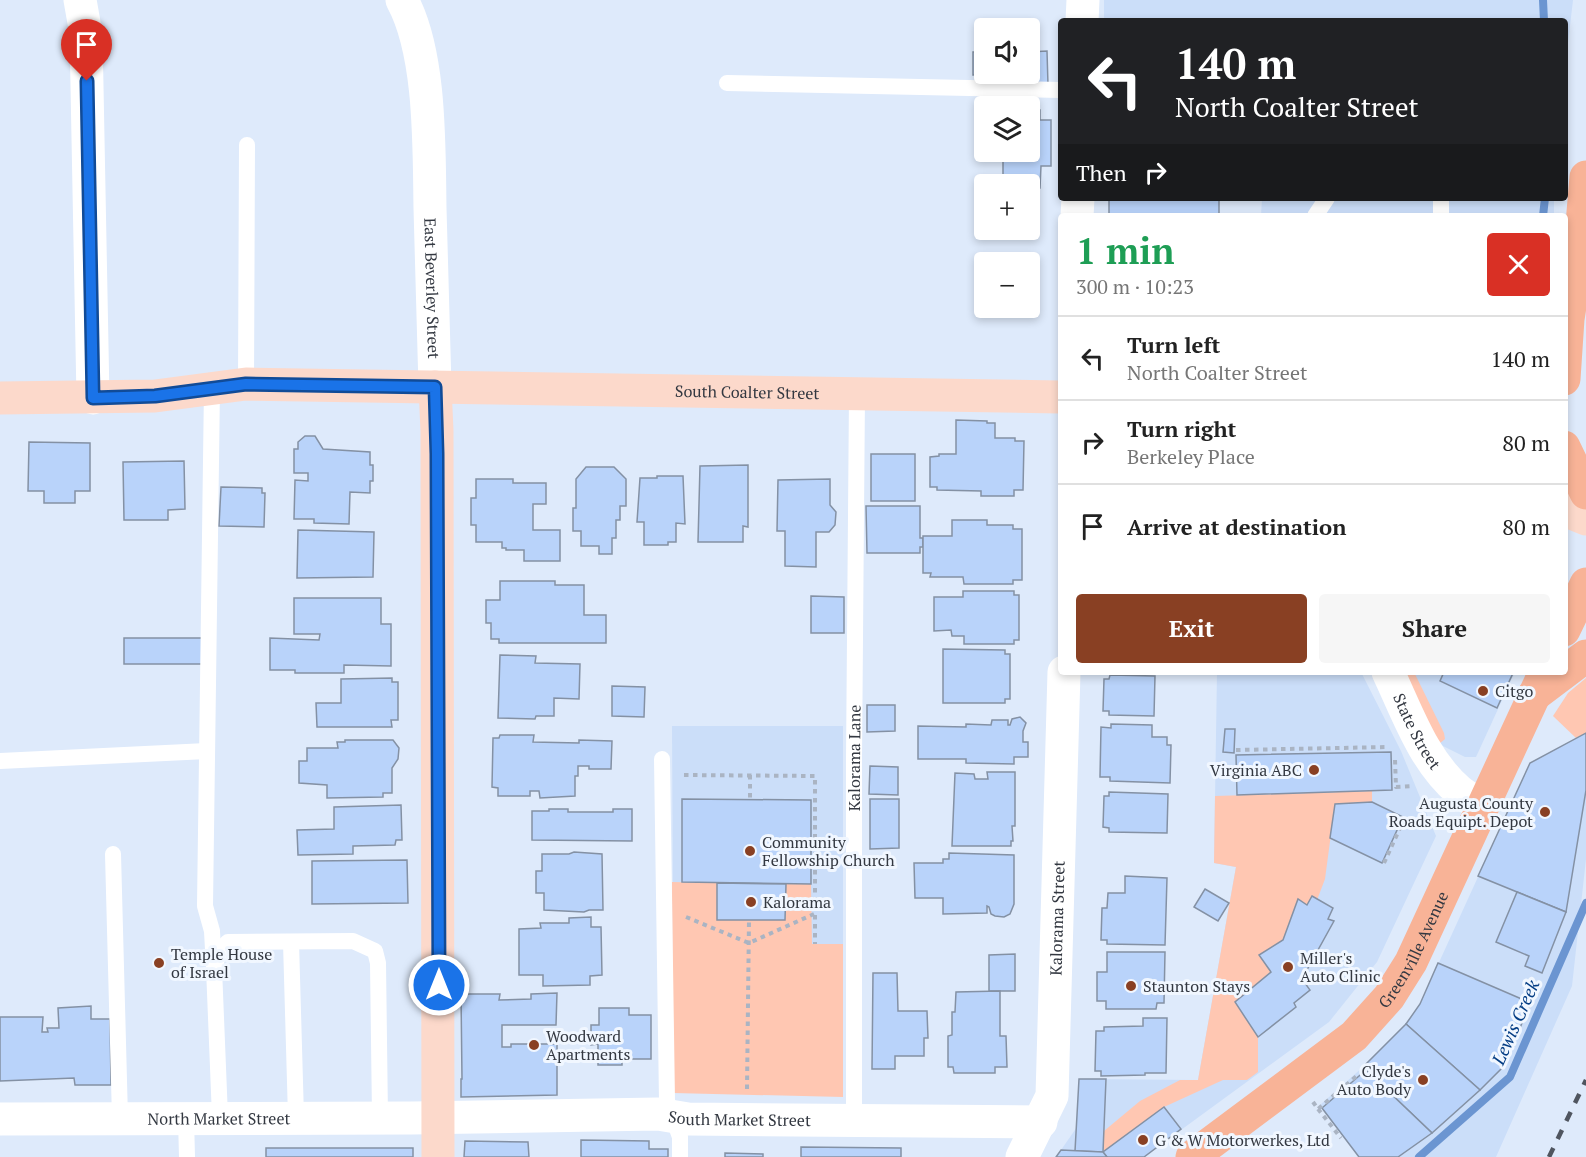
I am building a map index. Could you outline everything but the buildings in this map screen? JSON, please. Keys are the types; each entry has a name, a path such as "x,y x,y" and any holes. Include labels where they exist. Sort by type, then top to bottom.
{"main road":[{"path":"1568,319 1583,237 1586,177"},
{"name":"South Coalter Street","path":"0,398 155,396 246,384 1058,397"},
{"name":"East Beverley Street","path":"435,387 438,1157"},
{"path":"1568,455 1586,493"},
{"path":"1568,512 1586,519"},
{"path":"1568,622 1586,584"},
{"path":"1568,667 1586,656"},
{"path":"1539,684 1554,675"},
{"name":"Greenville Avenue","path":"1192,1157 1341,1047 1380,1010 1411,962 1539,684"}],"street":[{"path":"80,0 86,34 93,398"},
{"name":"East Beverley Street","path":"402,0 414,27 423,70 429,154 435,387"},
{"path":"1082,18 1083,0"},
{"name":"Kalorama Street","path":"1022,1157 1052,1096 1064,675"},
{"name":"State Street","path":"1389,675 1428,756 1444,777 1461,793 1483,806"},
{"name":"South Market Street","path":"438,1117 658,1114 688,1119 1041,1122"},
{"name":"North Market Street","path":"0,1119 438,1117"}],"lane":[{"path":"727,83 1058,90"},
{"path":"246,384 248,144"},
{"path":"212,387 205,906 212,931 220,1117"},
{"name":"Kalorama Lane","path":"854,1122 856,393"},
{"path":"0,761 207,752"},
{"path":"662,767 667,1101 680,1137 680,1157"},
{"path":"113,854 120,1118"},
{"path":"214,968 220,951 228,942 353,941 375,951 378,963 380,1117"},
{"path":"291,942 296,1117"},
{"path":"186,1118 187,1157"}],"path":[{"path":"1236,750 1268,752 1395,749 1394,783 1396,787 1421,786"},
{"path":"662,767 750,775 815,776 815,944"},
{"path":"750,775 750,800"},
{"path":"1384,863 1405,817"},
{"path":"684,916 749,943 814,914"},
{"path":"747,1095 749,920"},
{"path":"1318,1109 1364,1069"},
{"path":"1313,1102 1341,1138"}],"shaded area":[{"path":"1104,0 1573,0 1568,42 1568,18 1104,18"},
{"path":"1262,201 1554,201 1554,213 1261,213"},
{"path":"1217,675 1363,675 1401,751 1436,836 1377,962 1329,1022 1144,1157 1107,1157 1103,1152 1061,1150 1077,1127 1079,1079 1198,1080 1236,867 1214,863"},
{"path":"1405,675 1514,675 1476,757 1465,757 1439,744"},
{"path":"1405,675 1415,675 1444,733 1445,739 1439,744"},
{"path":"1586,678 1586,733 1576,738 1553,716 1568,693"},
{"path":"672,726 843,726 843,1097 673,912"},
{"path":"1586,733 1586,859 1572,986 1496,1157 1359,1157 1320,1105 1363,1067 1406,1024 1420,1004 1530,763"},
{"path":"1372,791 1372,802 1335,804 1325,879 1317,900 1312,897 1307,905 1298,900 1283,940 1259,955 1271,972 1235,1002 1258,1037 1258,1072 1247,1080 1223,1080 1164,1107 1103,1152 1104,1131 1140,1101 1180,1080 1198,1080 1236,867 1214,863 1215,796"},
{"path":"672,882 717,883 717,920 785,920 786,884 811,884 812,944 843,944 843,1097 673,1093"}],"waterway":[{"name":"Lewis Creek","path":"1543,0 1544,18"},
{"name":"Lewis Creek","path":"1543,213 1545,201"},
{"name":"Lewis Creek","path":"1419,1157 1510,1077 1586,903"}],"railway":[{"path":"1549,1157 1586,1080"}],"place":[{"name":"Citgo","path":"1483,691"},
{"name":"Virginia ABC","path":"1314,770"},
{"name":"Augusta County Roads Equipt. Depot","path":"1545,812"},
{"name":"Community Fellowship Church","path":"750,851"},
{"name":"Kalorama","path":"751,902"},
{"name":"Temple House of Israel","path":"159,963"},
{"name":"Miller's Auto Clinic","path":"1288,967"},
{"name":"Staunton Stays","path":"1131,986"},
{"name":"Woodward Apartments","path":"534,1045"},
{"name":"Clyde's Auto Body","path":"1423,1080"},
{"name":"G & W Motorwerkes, Ltd","path":"1143,1140"}],"route":[{"path":"87,81 93,398 155,396 246,384 435,387 439,985"}]}
